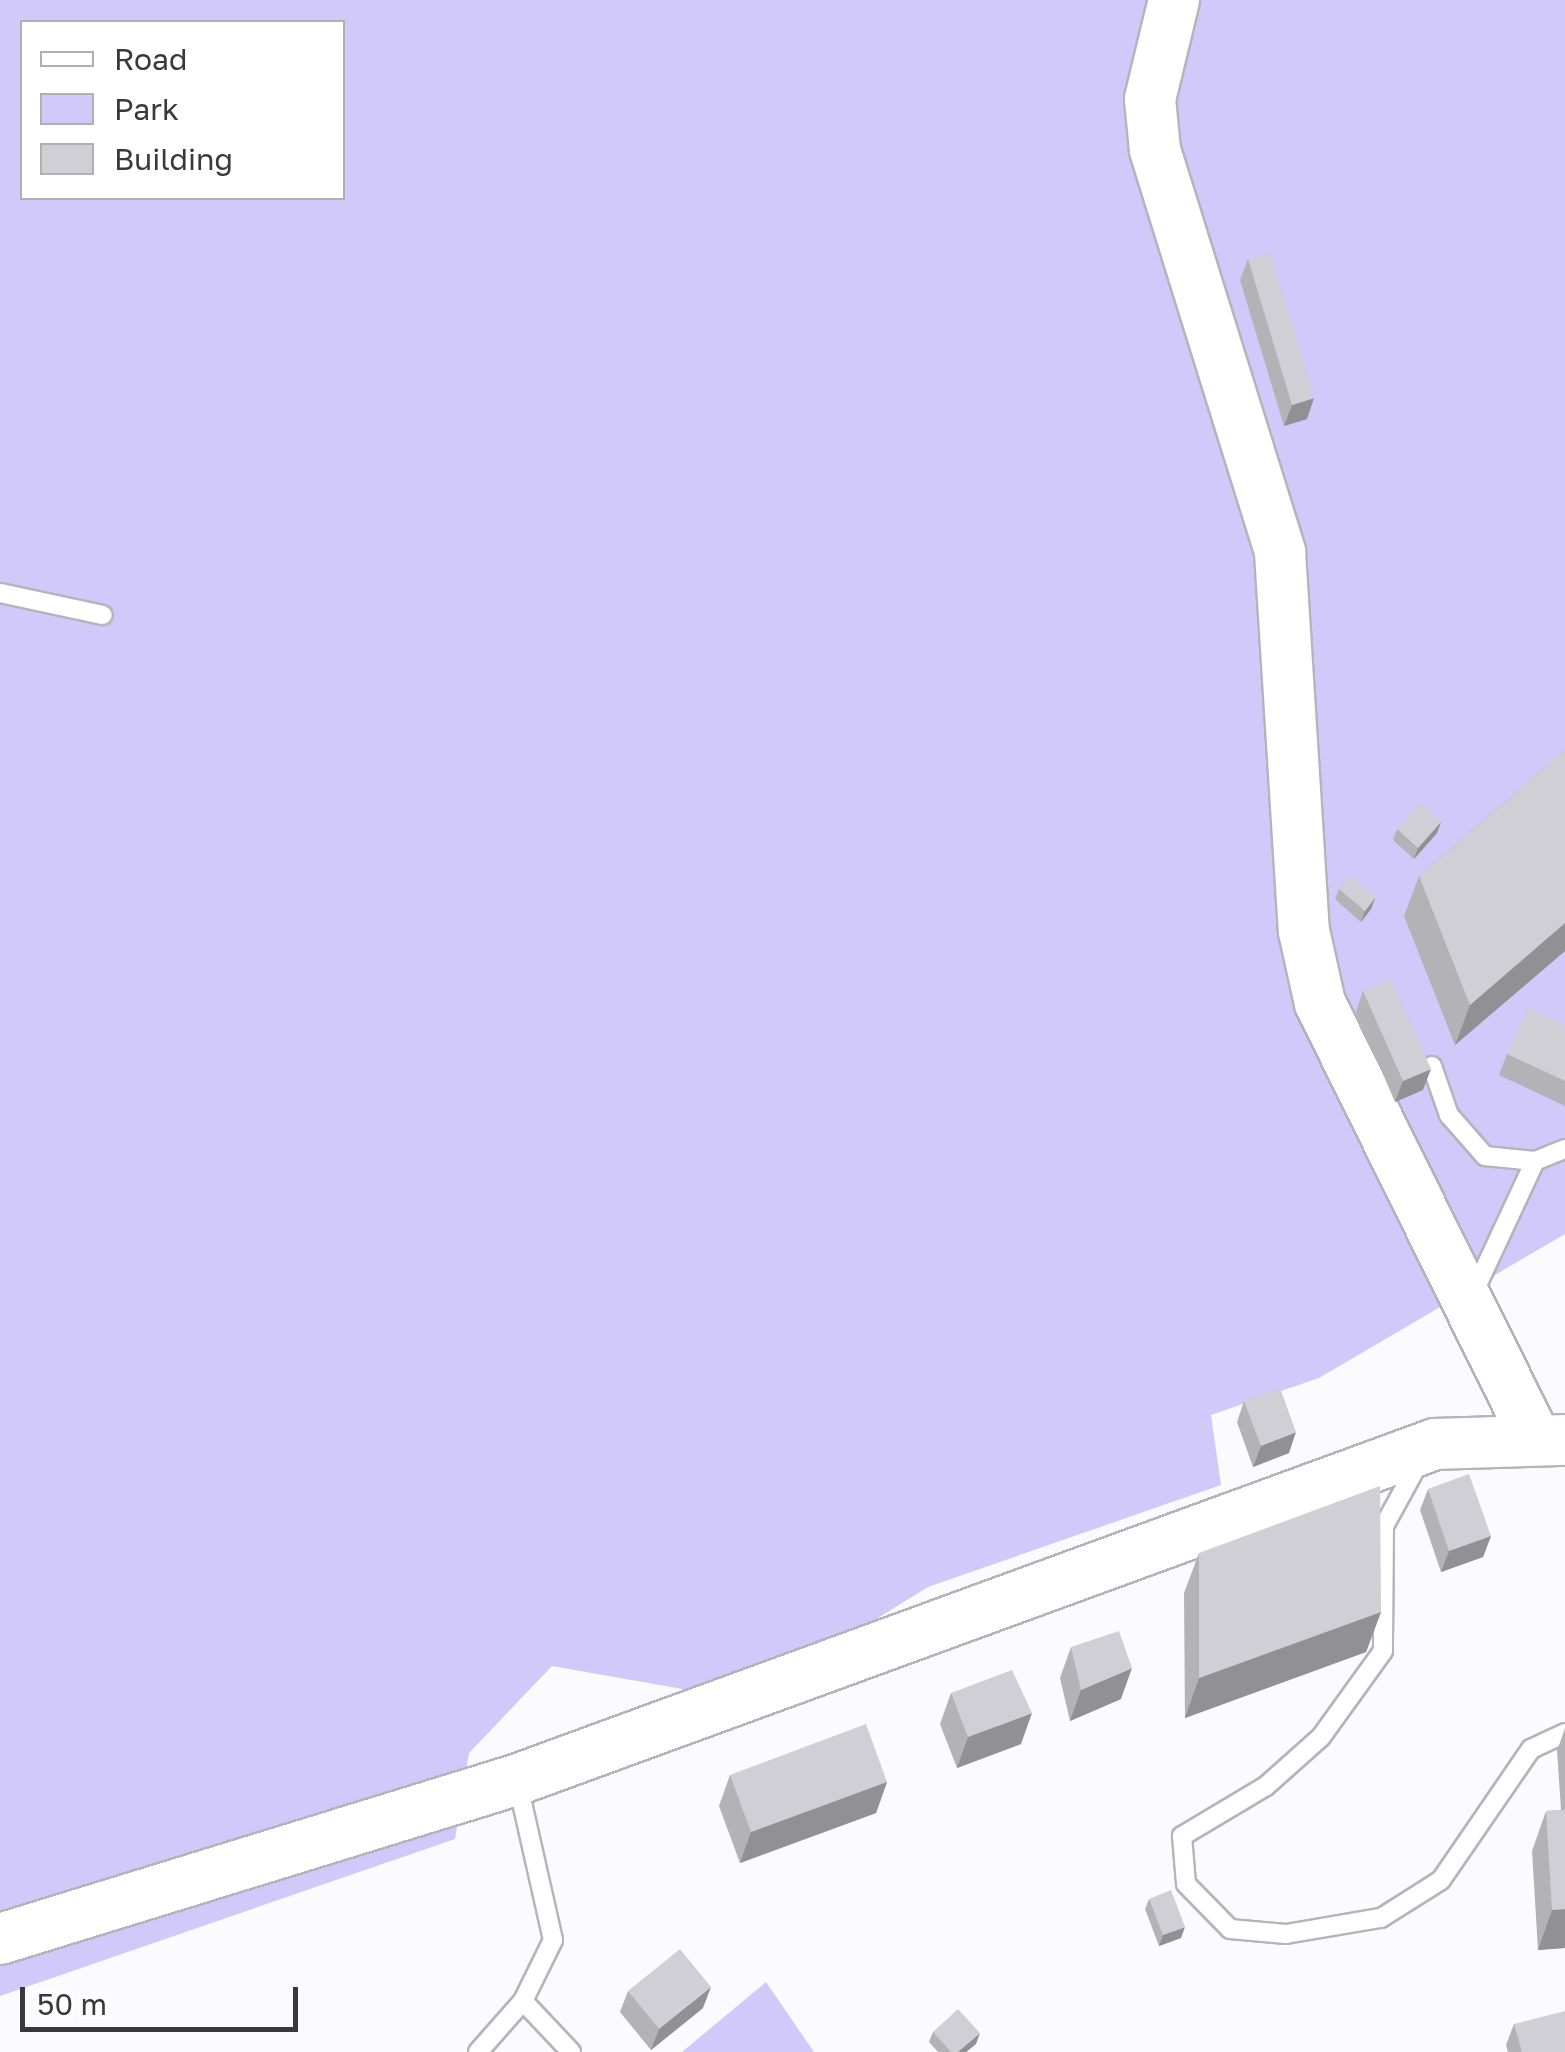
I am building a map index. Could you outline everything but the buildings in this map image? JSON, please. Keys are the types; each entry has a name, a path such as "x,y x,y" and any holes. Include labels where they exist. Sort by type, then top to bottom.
{"street":[{"path":"0,1939 516,1780 1434,1444 1550,1438 1468,1305 1336,1046 1312,967 1280,552 1155,150 1150,99 1174,0"}],"lane":[{"path":"0,593 103,615"},
{"path":"1432,1066 1465,1138 1485,1156 1535,1161 1565,1149"},
{"path":"1468,1305 1535,1161"},
{"path":"1434,1444 1396,1492 1384,1526 1383,1651 1320,1737 1266,1786 1182,1836 1186,1884 1230,1929 1286,1934 1381,1918 1440,1880 1531,1749 1565,1733"},
{"path":"478,2052 523,2001 554,1940 554,1914 516,1780"},
{"path":"523,2001 571,2052"}],"green space":[{"path":"0,0 1565,0 1565,1234 1319,1378 1211,1415 1221,1485 928,1587 745,1700 552,1666 469,1753 455,1839 0,1996"},
{"path":"766,1982 814,2052 682,2052"}]}
